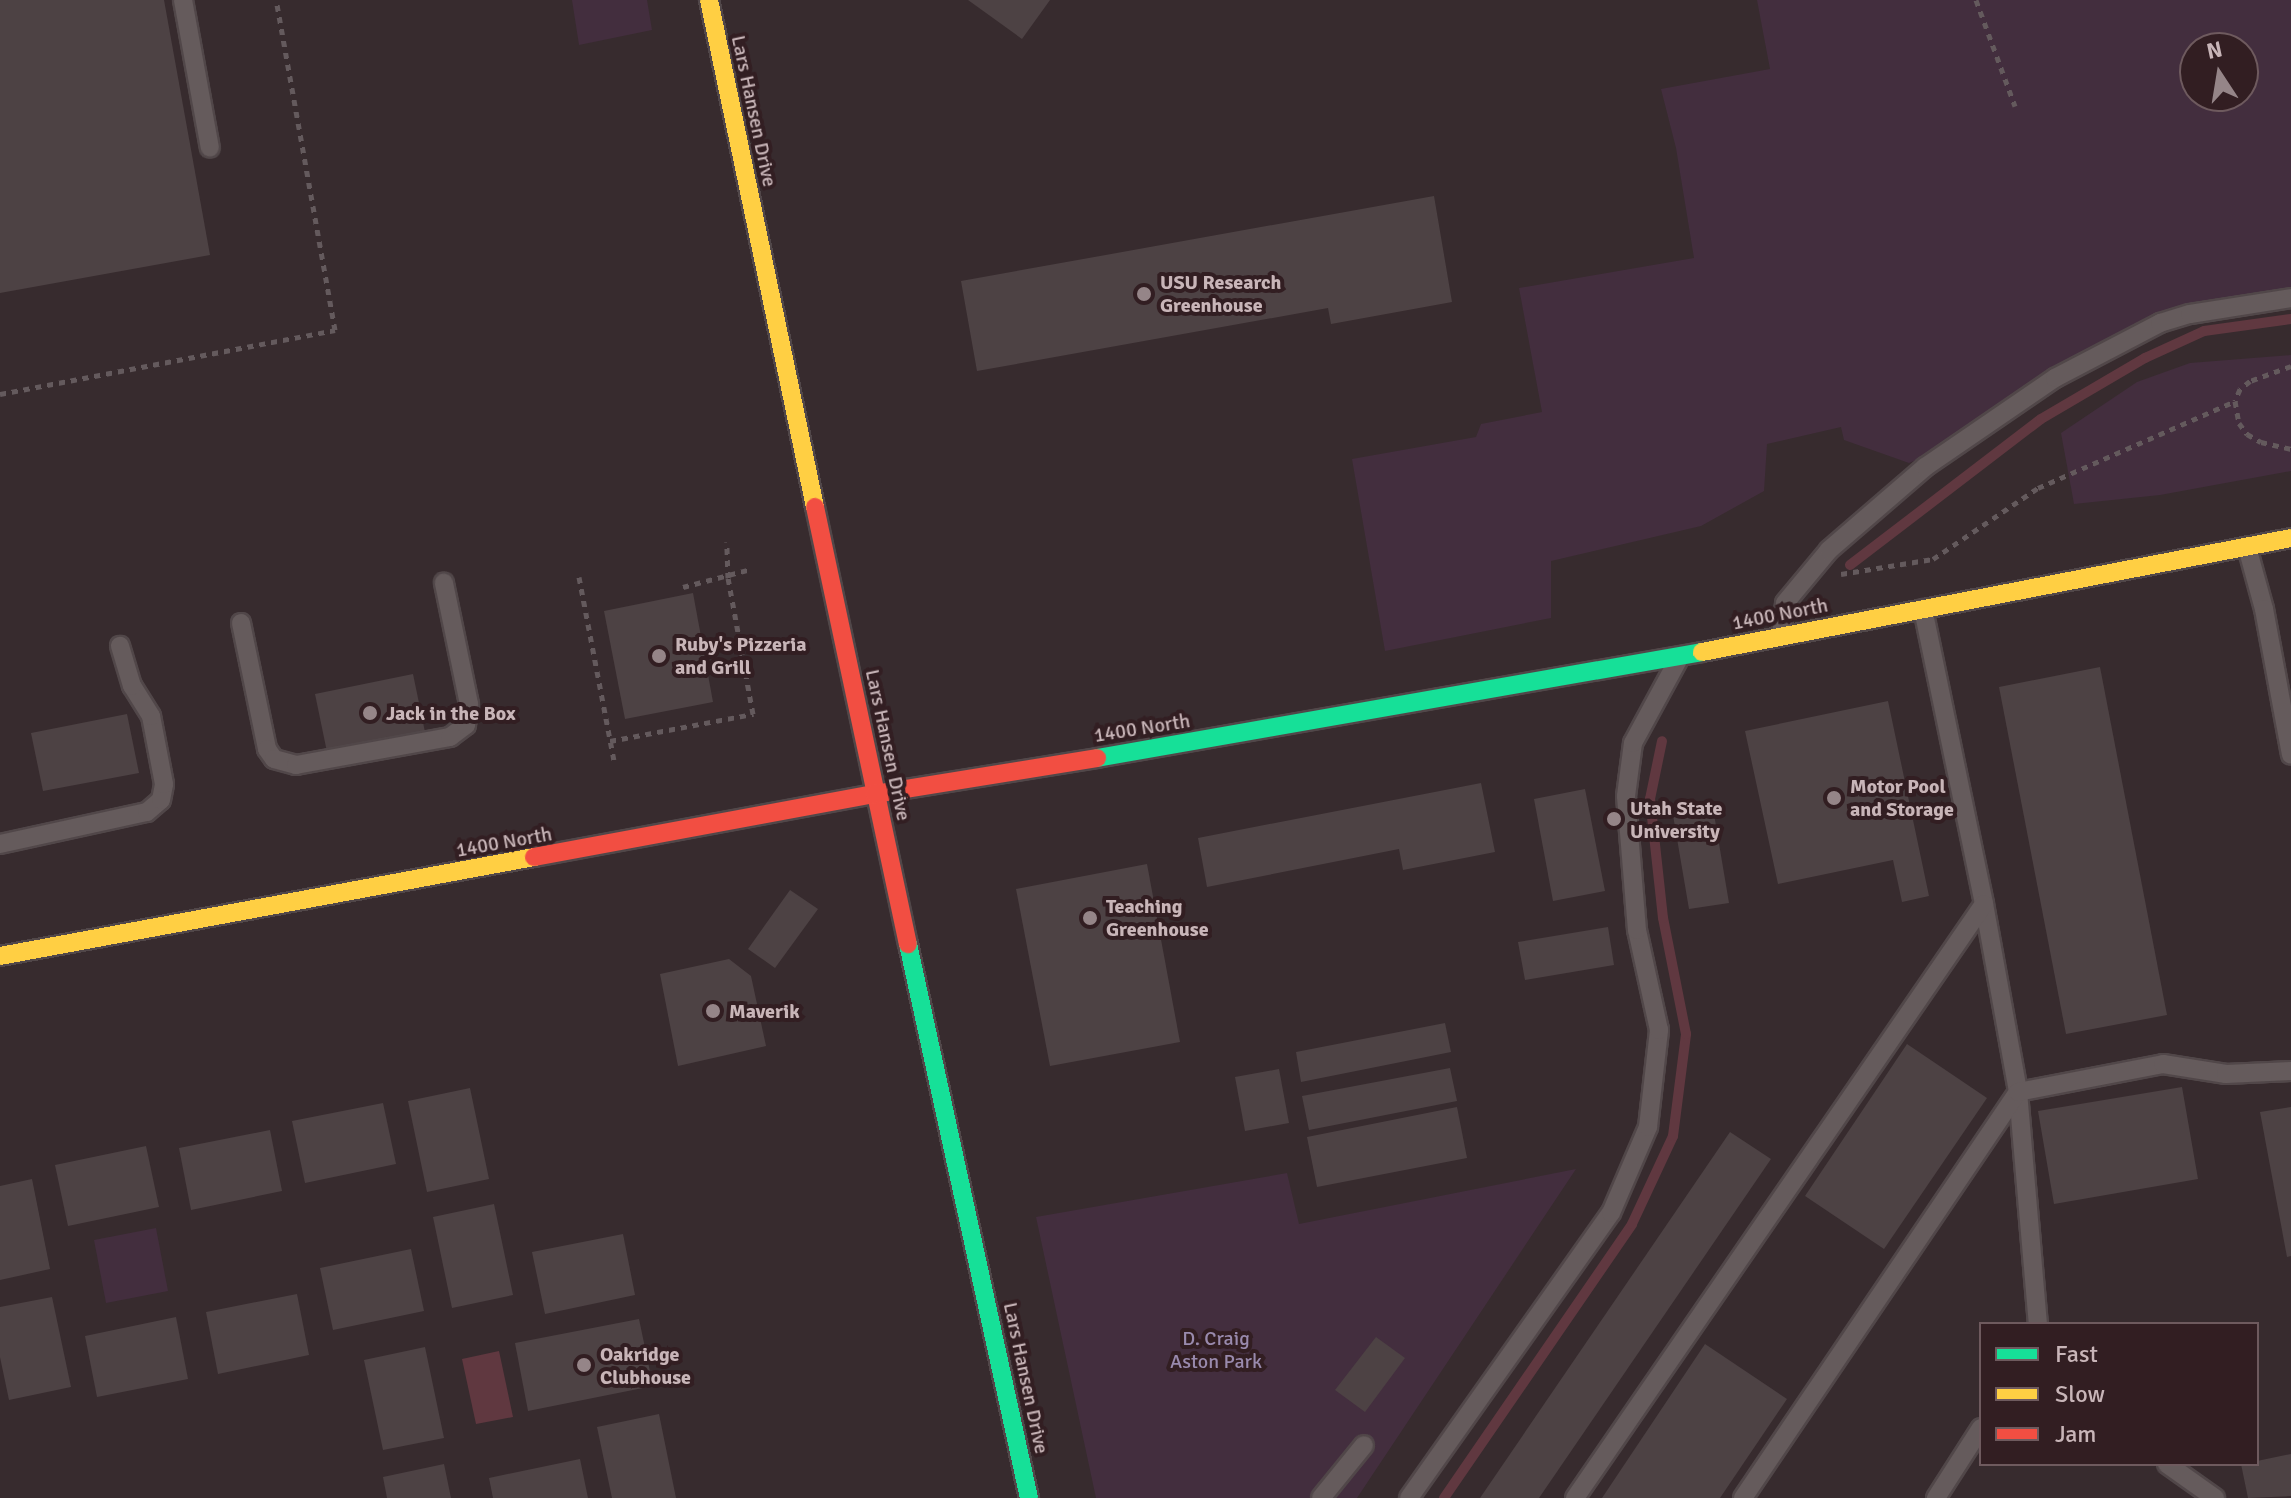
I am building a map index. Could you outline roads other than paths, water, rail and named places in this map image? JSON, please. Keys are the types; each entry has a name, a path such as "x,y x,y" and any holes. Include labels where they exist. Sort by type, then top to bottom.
{"main road":[{"name":"Lars Hansen Drive","path":"709,0 875,794 1029,1498"},
{"name":"1400 North","path":"0,956 875,794 1269,730 1680,656 2291,538"}],"lane":[{"path":"183,0 210,148"},
{"path":"1781,636 1785,603 1829,550 1925,467 2055,378 2160,323 2190,314 2291,298"},
{"path":"2247,547 2264,609 2291,755"},
{"path":"241,623 267,749 274,759 296,765 450,737 466,725 469,704 444,583"},
{"path":"1923,609 1984,904 2018,1092 2038,1322"},
{"path":"0,844 147,812 161,800 164,784 151,716 132,686 120,646"},
{"path":"1409,1498 1611,1213 1648,1127 1659,1030 1637,930 1626,796 1633,743 1680,656"},
{"path":"1575,1498 1984,904"},
{"path":"1743,1498 2018,1092 2163,1064 2226,1074 2291,1071"},
{"path":"1936,1498 1979,1431"},
{"path":"1321,1498 1364,1445"},
{"path":"2170,1466 2215,1498"}],"waterway":[{"path":"1850,565 2041,419 2145,358 2204,331 2291,319"},
{"path":"1444,1498 1632,1224 1673,1136 1686,1034 1663,918 1650,799 1662,741"}],"place":[{"name":"USU Research Greenhouse","path":"1144,294"},
{"name":"Ruby's Pizzeria and Grill","path":"659,656"},
{"name":"Jack in the Box","path":"370,713"},
{"name":"Motor Pool and Storage","path":"1834,798"},
{"name":"Utah State University","path":"1614,819"},
{"name":"Teaching Greenhouse","path":"1090,918"},
{"name":"Maverik","path":"713,1011"},
{"name":"Oakridge Clubhouse","path":"584,1365"}],"park label":[{"name":"D. Craig Aston Park","path":"1216,1350"}]}
